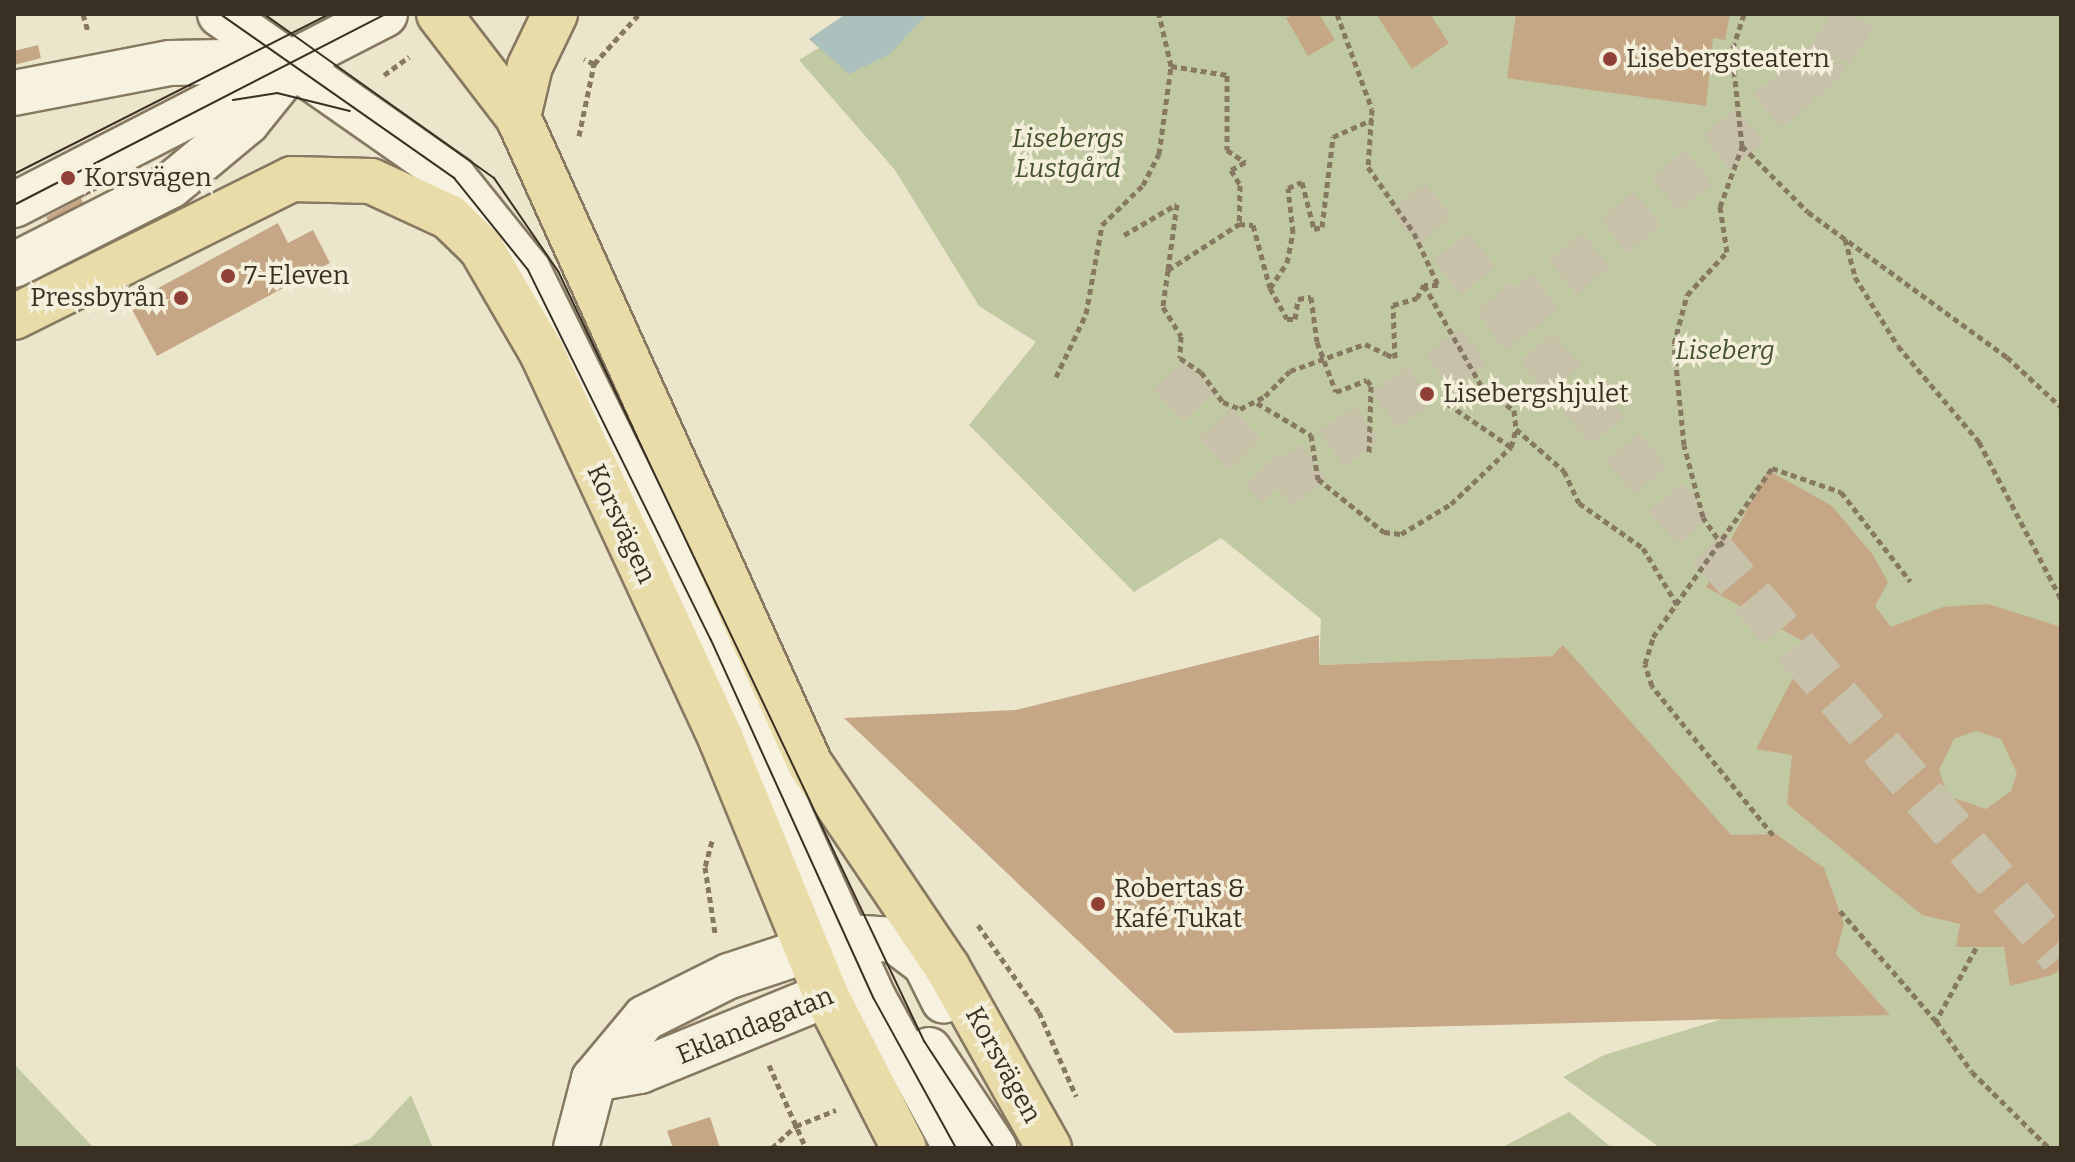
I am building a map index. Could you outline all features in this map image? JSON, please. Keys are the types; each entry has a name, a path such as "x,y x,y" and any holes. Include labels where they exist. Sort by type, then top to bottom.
{"main road":[{"name":"Korsvägen","path":"439,14 518,117 547,282 717,638 810,764 885,880 947,967 1049,1148"},
{"path":"518,117 549,25"},
{"name":"Korsvägen","path":"14,317 292,179 335,176 371,181 449,217 481,248 547,282 717,638 857,957 904,1148"}],"street":[{"path":"220,14 278,51 371,102 482,207 547,282"},
{"path":"14,174 278,51 385,14"},
{"path":"14,93 170,63 278,51"},
{"path":"14,205 278,51"},
{"path":"14,265 170,186 278,51"},
{"path":"717,638 857,957 956,1148"},
{"path":"857,957 898,930 885,880"},
{"path":"857,957 930,1052 994,1148"},
{"path":"857,957 925,963 1024,1148"},
{"name":"Eklandagatan","path":"576,1148 594,1079 645,1018 729,976 857,957"},
{"name":"Eklandagatan","path":"594,1079 640,1071 753,1028 857,957"}],"path":[{"path":"580,141 594,64 639,14"},
{"path":"1056,377 1086,314 1102,225 1143,185 1159,154 1171,66 1159,14"},
{"path":"1337,14 1361,69 1373,119 1368,167 1414,233 1438,285 1424,285"},
{"path":"1723,546 1703,517 1684,445 1674,344 1687,295 1727,252 1720,207 1742,146 1732,51 1744,14"},
{"path":"549,25 594,64"},
{"path":"1171,66 1227,75 1227,150 1245,162 1231,170 1240,185 1239,224"},
{"path":"1270,288 1287,263 1293,232 1288,188 1302,182 1314,229 1322,227 1333,137 1373,119"},
{"path":"1742,146 1844,238 2007,357 2061,407"},
{"path":"1124,235 1177,204 1163,307 1181,336 1180,358 1201,372 1223,402 1240,409 1257,403 1290,371 1365,344 1395,358 1393,305 1417,298 1424,285"},
{"path":"1168,270 1239,224"},
{"path":"1239,224 1260,235 1270,288 1287,319 1295,319 1298,299 1311,297 1317,342 1336,392 1367,380 1371,386 1369,454"},
{"path":"1844,238 1855,277 1898,346 1979,442 2061,599"},
{"path":"1257,403 1311,435 1318,479 1384,532 1401,534 1451,504 1511,447 1516,429 1514,410 1482,387 1424,285"},
{"path":"1448,404 1511,447"},
{"path":"1516,429 1564,471 1579,503 1636,540 1679,608"},
{"path":"1773,835 1652,686 1645,664 1653,637 1679,608 1723,546 1764,471 1772,468 1841,492 1910,581"},
{"path":"713,836 705,867 709,915 729,976"},
{"path":"1840,911 1936,1021 1972,1072 2049,1148"},
{"path":"1936,1021 1976,948"},
{"path":"753,1028 806,1148"},
{"path":"772,1148 796,1126"}],"green space":[{"name":"Liseberg","path":"846,14 2061,14 2061,1148 1659,1147 1563,1077 1604,1055 1722,1019 1889,1014 1563,646 1552,656 1319,665 1321,619 1221,538 1134,592 969,425 1036,342 979,306 895,170 799,60 819,48 809,39"},
{"path":"14,1064 94,1148 14,1148"},
{"path":"411,1095 433,1148 345,1148 370,1139"},
{"path":"1569,1112 1612,1148 1501,1148"}],"shaded area":[{"path":"846,14 927,14 890,54 849,74 809,39"}],"building":[{"path":"1294,14 1319,14 1335,40 1308,56 1286,18"},
{"path":"1376,14 1430,14 1449,43 1412,69"},
{"name":"Lisebergsteatern","path":"1516,14 1730,14 1725,40 1713,38 1706,106 1507,78"},
{"path":"38,45 41,58 14,65 14,51"},
{"path":"81,198 86,209 52,228 46,217"},
{"path":"278,223 288,243 313,230 330,263 157,356 129,304"},
{"path":"1768,470 1832,506 1873,555 1888,582 1875,606 1891,627 1943,607 1988,604 2061,627 2061,969 2052,975 2010,986 2004,947 1956,947 1960,924 1922,915 1787,804 1792,755 1756,749 1810,645 1706,587","holes":["1976,731 2001,739 2017,773 2011,791 1986,809 1948,796 1939,770 1954,739"]},
{"path":"1319,635 1319,665 1552,656 1563,645 1731,835 1776,834 1824,868 1844,924 1836,954 1890,1015 1175,1033 844,718 1016,710"},
{"path":"710,1117 720,1148 673,1148 667,1131"}],"tunnel":[{"path":"1169,375 1278,488 1511,319 1801,84 1832,54 1855,14"},
{"path":"1407,197 2061,956"}],"tram line":[{"path":"220,14 454,178 528,270 711,640 874,999 956,1148"},
{"path":"264,14 494,178 558,271 924,1041 994,1148"},
{"path":"14,174 330,14"},
{"path":"14,205 385,14"},
{"path":"233,100 277,93 350,111"}],"place":[{"name":"Lisebergsteatern","path":"1610,59"},
{"name":"Korsvägen","path":"68,178"},
{"name":"7-Eleven","path":"228,276"},
{"name":"Pressbyrån","path":"181,298"},
{"name":"Lisebergshjulet","path":"1427,394"},
{"name":"Robertas & Kafé Tukat","path":"1098,904"}],"park label":[{"name":"Lisebergs Lustgård","path":"1068,154"}]}
